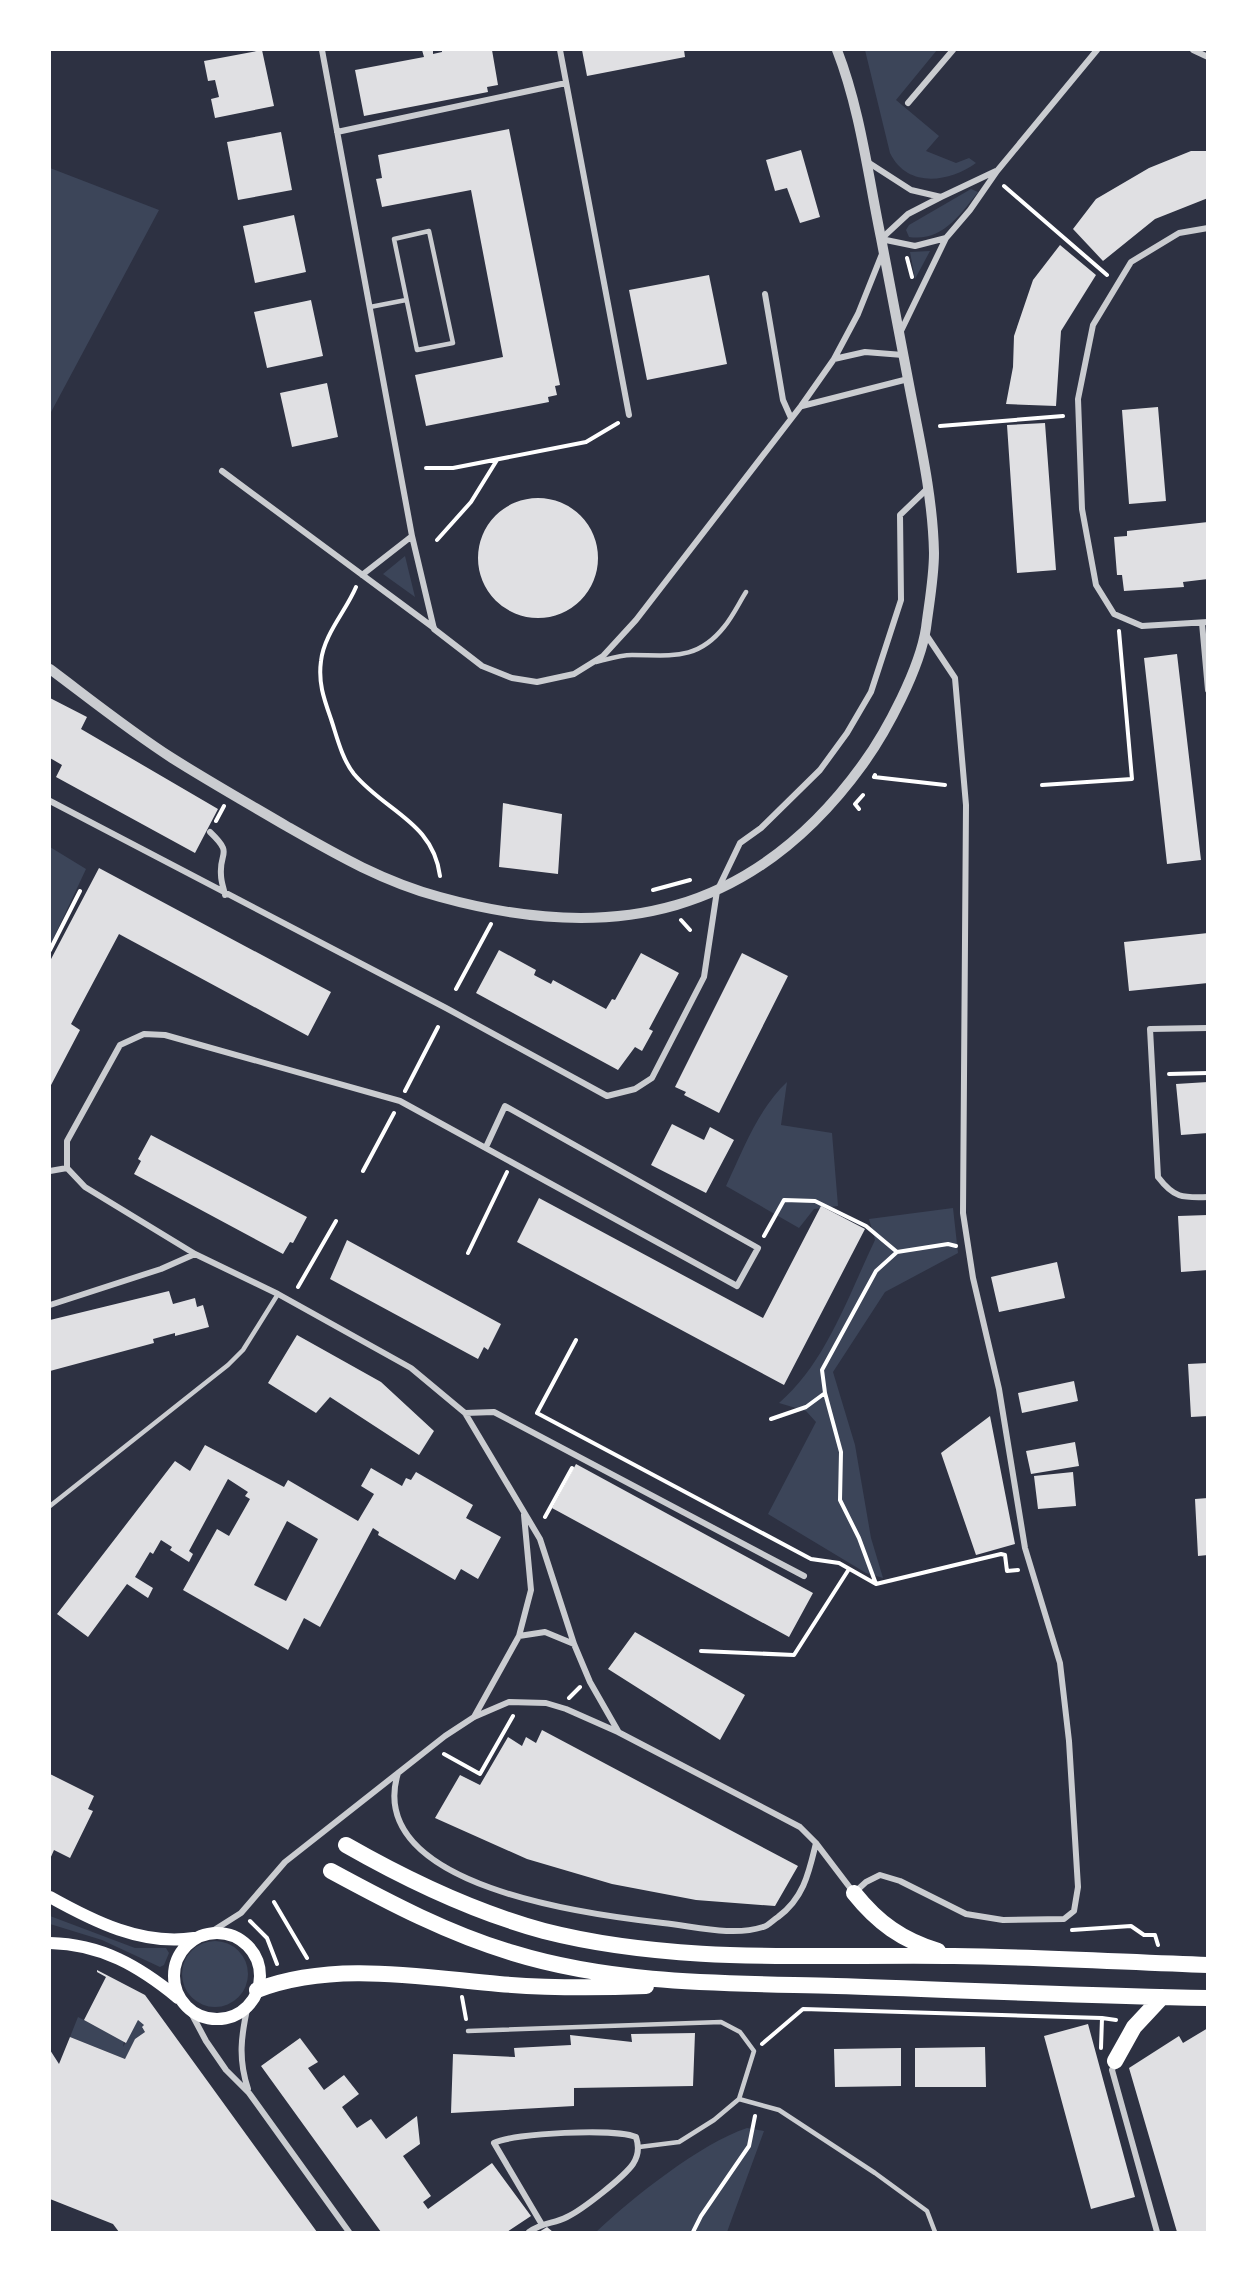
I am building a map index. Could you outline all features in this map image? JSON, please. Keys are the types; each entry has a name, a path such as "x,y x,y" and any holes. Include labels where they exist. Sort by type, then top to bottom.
{"highway":[{"path":"346,1845 414,1882 456,1901 500,1918 591,1941 686,1952 820,1957 954,1956 1208,1965"},
{"path":"331,1872 411,1913 514,1953 584,1969 691,1982 1208,1998"},
{"path":"854,1893 881,1924 901,1937 954,1956"},
{"path":"257,1990 281,1981 313,1974 438,1978 556,1987 611,1987 691,1982"},
{"path":"1110,2057 1162,1997"}],"main road":[{"path":"50,1897 86,1917 139,1935 164,1940 195,1938 211,1932 228,1934 244,1942 255,1956 260,1973 257,1990 248,2005 238,2014 226,2018 200,2016 156,1980 127,1962 88,1947 50,1943"},
{"path":"185,2005 175,1988 173,1974 176,1959 184,1947 195,1938"}],"street":[{"path":"322,50 412,536 434,628"},
{"path":"560,50 629,415"},
{"path":"50,669 170,757 364,870 434,896 502,912 577,919 656,912 717,891 753,873 801,837 846,789 874,750 901,699 925,633 934,553 927,489 900,335 866,161 845,69 837,50"},
{"path":"908,103 953,50"},
{"path":"900,335 946,238 970,210 997,171 1097,50"},
{"path":"1193,50 1208,57"},
{"path":"337,132 566,83"},
{"path":"866,161 912,190 941,197"},
{"path":"222,471 482,666 512,678 537,682 574,674 603,656 636,620 801,406 834,359 858,314 882,245 908,214 997,171"},
{"path":"1208,228 1179,233 1131,262 1093,325 1078,399 1082,509 1096,585 1114,614 1142,626 1204,622 1208,690"},
{"path":"882,245 915,246 946,238"},
{"path":"765,294 783,400 791,418"},
{"path":"834,359 865,352 903,355"},
{"path":"801,406 908,379"},
{"path":"50,801 225,895 446,1008 607,1096 635,1089 652,1078 704,976 717,891 740,843 761,828 820,770 847,733 871,692 901,600 900,515 927,489"},
{"path":"362,575 412,536"},
{"path":"211,1932 241,1913 285,1862 399,1773 474,1717 508,1702 546,1703 618,1732 800,1827 816,1843 854,1893 866,1882 880,1875 900,1881 966,1914 1003,1920 1064,1919 1074,1911 1078,1887 1069,1741 1060,1663 1025,1548 999,1389 973,1278 963,1212 966,805 955,678 925,633"},
{"path":"210,832 222,844 225,858 220,874 225,895"},
{"path":"1208,1028 1150,1029 1158,1177 1167,1190 1183,1198 1208,1197"},
{"path":"486,1147 505,1106 758,1248 737,1287 400,1101 165,1035 144,1034 120,1045 67,1141 67,1168 85,1187 195,1254 278,1294 411,1368 465,1413 540,1539 574,1644 590,1682 618,1732"},
{"path":"50,1171 67,1168"},
{"path":"50,1305 161,1269 195,1254"},
{"path":"465,1413 494,1412 804,1576"},
{"path":"474,1717 519,1636 531,1590 524,1513"},
{"path":"519,1636 545,1632 574,1644"},
{"path":"399,1773 393,1791 394,1803 409,1840 436,1862 482,1884 571,1911 727,1931 764,1927 793,1906 809,1874 816,1843"},
{"path":"185,2005 226,2070 249,2093 349,2232"},
{"path":"248,2005 240,2048 241,2068 249,2093"},
{"path":"1110,2057 1157,2232"},
{"path":"528,2232 541,2223 566,2218 589,2203 633,2163 639,2147 636,2137 626,2132 518,2137 494,2143 541,2223"}],"lane":[{"path":"429,231 453,343 417,350 406,300 394,238 429,231"},
{"path":"370,307 406,300"},
{"path":"593,662 630,655 667,657 687,654 708,643 724,627 746,591"},
{"path":"50,1506 228,1365 243,1350 278,1294"},
{"path":"468,2031 721,2022 740,2032 754,2051 739,2099 714,2120 679,2142 639,2147"},
{"path":"739,2099 780,2110 875,2173 927,2211 935,2232"}],"path":[{"path":"1004,186 1107,275"},
{"path":"906,251 914,286"},
{"path":"426,468 453,468 586,442 629,415"},
{"path":"940,426 1064,416"},
{"path":"437,540 471,502 497,460"},
{"path":"362,575 330,635 321,660 320,692 339,746 353,773 386,806 411,823 431,843 438,860 440,876"},
{"path":"1042,786 1132,779 1119,628"},
{"path":"874,777 945,785"},
{"path":"210,832 231,793"},
{"path":"859,809 855,804 863,795"},
{"path":"653,890 692,880"},
{"path":"50,950 80,891"},
{"path":"456,989 494,919"},
{"path":"1169,1074 1208,1073"},
{"path":"468,1252 512,1162"},
{"path":"758,1248 784,1200 815,1201 866,1226 897,1252"},
{"path":"298,1287 336,1221"},
{"path":"876,1584 859,1538 840,1500 841,1452 825,1393 822,1370 876,1271 897,1252 948,1244 958,1246"},
{"path":"576,1340 537,1413 811,1559 839,1563 876,1584 1001,1554 1005,1555 1007,1571 1010,1573 1022,1569"},
{"path":"771,1419 806,1407 825,1393"},
{"path":"545,1517 573,1467"},
{"path":"701,1652 794,1655 849,1569"},
{"path":"570,1696 582,1686"},
{"path":"440,1752 480,1774 513,1716"},
{"path":"265,1906 277,1893"},
{"path":"274,1902 304,1956 315,1957"},
{"path":"258,1913 250,1920 267,1938 278,1967 286,1964"},
{"path":"1083,1928 1131,1926 1144,1935 1155,1935 1158,1945"},
{"path":"462,1996 468,2031"},
{"path":"754,2051 803,2009 1102,2018 1100,2047 1110,2057"},
{"path":"693,2232 701,2216 749,2146 757,2104"}],"shaded area":[{"path":"865,50 937,50 896,100 939,136 926,151 956,163 969,158 976,163 953,175 929,179 917,177 897,164 890,153"},
{"path":"50,168 159,210 50,414"},
{"path":"971,189 978,192 949,225 931,235 909,237 906,230 909,225"},
{"path":"930,251 915,279 910,252"},
{"path":"405,556 415,597 383,574"},
{"path":"50,847 86,869 50,946"},
{"path":"787,1082 781,1125 832,1133 838,1206 814,1209 799,1228 726,1186 759,1117"},
{"path":"953,1208 958,1253 885,1292 833,1372 855,1445 871,1538 883,1578 866,1573 768,1514 816,1422 806,1411 779,1403 796,1387 810,1368 846,1305 875,1240 869,1219"},
{"path":"50,1916 135,1948 166,1948 169,1953 164,1965 160,1967 102,1940 50,1924"},
{"path":"209,1941 221,1941 233,1946 243,1956 248,1974 246,1987 233,2002 221,2007 209,2007 197,2002 187,1992 182,1980 182,1968 187,1956 197,1946"},
{"path":"78,2017 124,2041 123,2047 138,2020 144,2025 142,2028 145,2032 135,2039 125,2059 70,2037"},
{"path":"747,2128 764,2131 727,2232 596,2232 647,2188 688,2159 729,2135"}],"building":[{"path":"262,50 274,106 215,118 211,99 219,97 215,80 208,81 204,61"},
{"path":"422,50 433,50 433,54 442,52 442,50 492,50 498,85 487,87 488,92 364,116 355,70 424,57"},
{"path":"582,50 684,50 685,57 587,76"},
{"path":"509,129 560,385 555,386 557,395 548,397 549,402 426,426 415,375 503,357 471,190 382,207 376,179 382,178 378,155"},
{"path":"281,132 292,190 238,200 227,142"},
{"path":"801,150 820,217 800,223 787,188 775,191 766,160"},
{"path":"1191,151 1208,151 1208,198 1155,219 1103,261 1073,229 1096,199 1149,168"},
{"path":"294,215 306,272 255,283 243,226"},
{"path":"1060,245 1096,275 1061,331 1056,406 1006,404 1013,367 1014,336 1033,280"},
{"path":"709,275 727,364 647,380 629,290"},
{"path":"311,300 323,356 267,368 254,312"},
{"path":"327,383 338,437 292,447 280,393"},
{"path":"1158,407 1166,501 1129,504 1122,410"},
{"path":"1045,423 1056,570 1017,573 1007,425"},
{"path":"538,498 561,503 580,516 593,535 598,558 593,581 580,600 561,613 538,618 515,613 496,600 483,581 478,558 483,535 496,516 515,503"},
{"path":"1208,522 1208,579 1183,582 1184,587 1124,591 1122,575 1117,575 1114,537 1127,536 1127,531"},
{"path":"1177,654 1201,860 1167,864 1144,658"},
{"path":"50,698 87,717 81,729 218,809 195,853 56,777 62,765 50,758"},
{"path":"503,803 562,814 558,874 499,867"},
{"path":"99,868 331,992 308,1036 119,934 71,1024 80,1030 50,1087 50,961"},
{"path":"1208,933 1208,983 1129,991 1124,942"},
{"path":"499,950 536,970 534,975 551,984 553,980 606,1009 612,999 615,1000 641,953 679,973 649,1029 653,1031 642,1051 635,1047 618,1070 476,993"},
{"path":"742,953 788,976 719,1113 684,1095 686,1092 675,1087"},
{"path":"1208,1082 1208,1133 1181,1135 1176,1084"},
{"path":"672,1124 704,1140 710,1127 734,1140 706,1193 651,1165"},
{"path":"151,1135 307,1217 293,1243 290,1242 283,1254 134,1174 141,1161 138,1159"},
{"path":"539,1198 763,1318 821,1206 865,1229 784,1385 517,1242"},
{"path":"1208,1215 1208,1270 1181,1272 1178,1216"},
{"path":"347,1240 501,1324 488,1350 484,1347 478,1359 330,1279"},
{"path":"1057,1262 1065,1298 999,1312 991,1277"},
{"path":"169,1291 173,1304 195,1298 197,1307 203,1305 209,1327 153,1339 154,1343 50,1371 50,1320"},
{"path":"297,1335 381,1382 434,1431 419,1455 330,1397 316,1413 268,1383"},
{"path":"1208,1363 1208,1416 1191,1417 1188,1364"},
{"path":"1074,1381 1078,1401 1022,1413 1018,1393"},
{"path":"990,1416 1015,1544 976,1555 941,1453"},
{"path":"1075,1442 1079,1466 1031,1474 1026,1451"},
{"path":"205,1445 284,1487 288,1480 358,1521 374,1494 361,1486 371,1468 402,1486 406,1478 411,1480 416,1472 473,1505 466,1518 501,1537 478,1579 461,1569 455,1580 378,1535 379,1532 373,1528 320,1627 304,1618 288,1650 183,1590 217,1529 229,1536 250,1499 245,1496 248,1492 228,1479 189,1551 193,1554 189,1562 170,1550 172,1547 161,1540 153,1554 150,1552 135,1577 153,1588 148,1598 127,1584 88,1637 57,1614 175,1461 190,1471","holes":["287,1521 318,1539 286,1601 254,1585"]},
{"path":"576,1464 813,1593 789,1637 552,1508"},
{"path":"1073,1472 1076,1506 1038,1509 1034,1476"},
{"path":"1208,1498 1208,1555 1198,1556 1195,1499"},
{"path":"635,1632 745,1695 720,1740 608,1669"},
{"path":"542,1730 798,1866 775,1906 696,1900 612,1884 527,1859 435,1818 460,1775 480,1785 508,1737 522,1746 526,1737 536,1743"},
{"path":"50,1774 94,1796 88,1809 93,1811 70,1858 54,1850 50,1859"},
{"path":"97,1970 145,1995 317,2232 119,2232 113,2224 50,2199 50,2050 59,2064 70,2037 125,2059 135,2039 145,2032 142,2027 144,2025 138,2020 126,2043 84,2020 106,1977"},
{"path":"1088,2024 1135,2197 1091,2209 1044,2036"},
{"path":"1208,2028 1208,2232 1177,2232 1129,2068 1179,2036 1183,2043"},
{"path":"695,2033 693,2086 574,2088 574,2106 451,2113 453,2054 515,2057 514,2048 571,2045 570,2035 632,2042 631,2034"},
{"path":"300,2038 318,2062 308,2068 324,2090 344,2075 359,2094 342,2107 357,2128 371,2119 386,2139 417,2116 420,2144 403,2156 431,2196 423,2202 428,2209 492,2163 531,2216 507,2232 381,2232 261,2066"},
{"path":"985,2047 986,2087 915,2087 915,2048"},
{"path":"901,2048 901,2086 835,2087 834,2049"},
{"path":"547,2227 553,2232 539,2232"}]}
